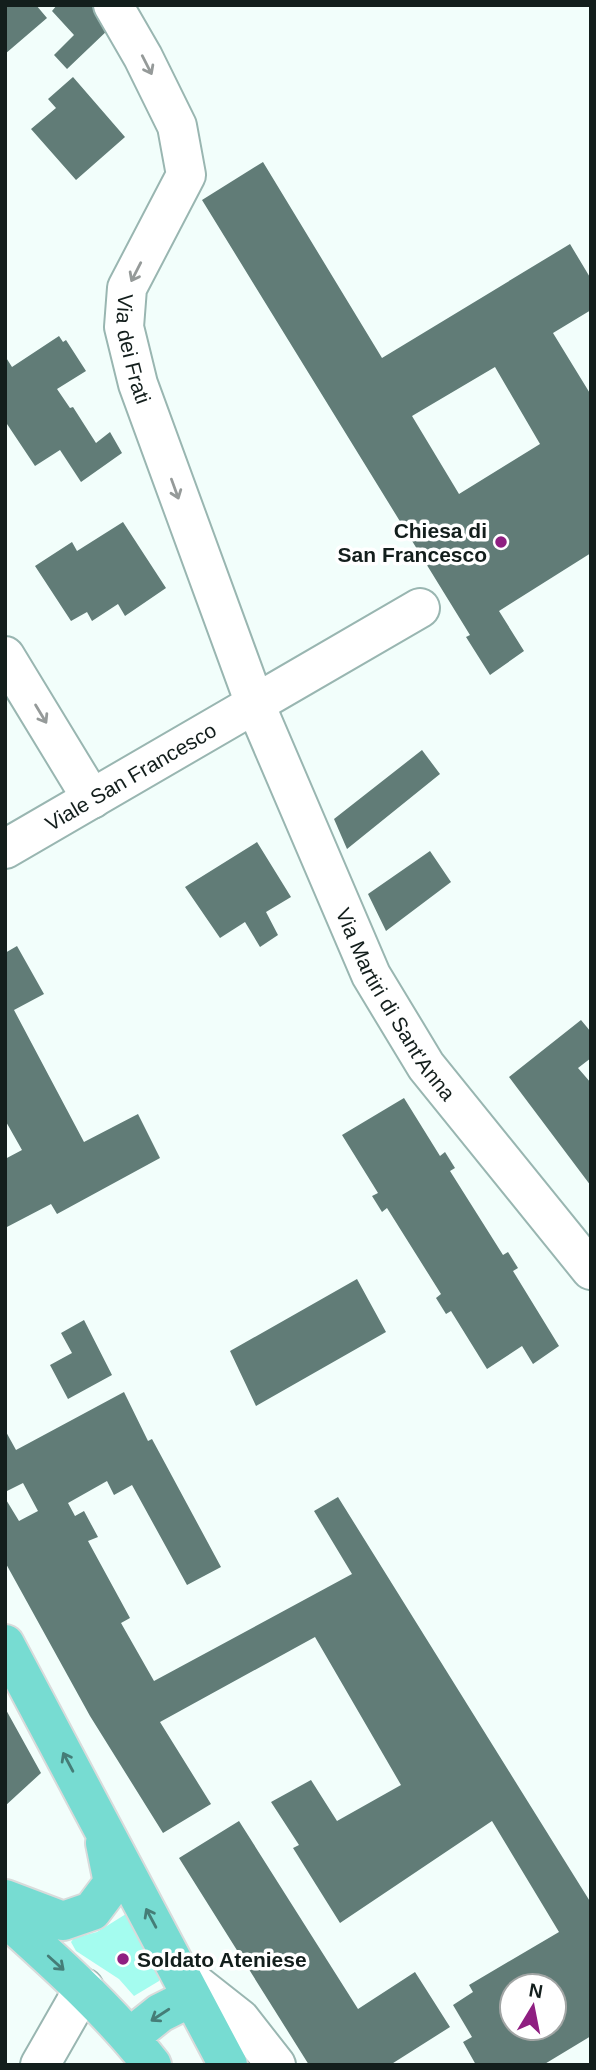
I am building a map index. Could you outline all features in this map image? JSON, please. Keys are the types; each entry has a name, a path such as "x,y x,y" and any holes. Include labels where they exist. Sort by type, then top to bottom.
{"main road":[{"path":"5,1644 228,2065"},
{"path":"5,1899 63,1921 92,1911 113,1883 100,1822"},
{"path":"5,1917 84,1988 141,2051 160,2013 185,1984"}],"street":[{"name":"Via dei Frati","path":"113,5 143,57 177,126 186,176 127,288 124,327 138,384 255,704"},
{"name":"Viale San Francesco","path":"5,849 420,608"},
{"path":"5,656 92,799"},
{"name":"Via Martiri di Sant'Anna","path":"255,704 371,975 426,1066 589,1262"},
{"path":"185,1984 240,2019 276,2065"},
{"path":"40,2065 84,1988"}],"shaded area":[{"path":"126,1914 161,1975 159,1981 134,1996 119,1979 76,1951 71,1942 74,1938 97,1932"}],"building":[{"path":"5,5 36,5 47,18 5,54"},
{"path":"57,5 92,5 111,27 67,69 54,55 74,35 52,11"},
{"path":"73,77 125,137 76,180 31,129 56,108 48,99"},
{"path":"263,162 382,358 570,244 591,279 591,310 553,333 591,395 591,553 499,611 524,651 490,675 466,637 470,635 202,200","holes":["495,367 540,444 459,494 412,416"]},
{"path":"59,336 63,342 66,340 86,371 57,389 70,408 73,407 96,443 110,432 122,453 81,482 60,450 35,466 5,421 5,356 12,367"},
{"path":"123,522 166,588 125,616 118,604 92,621 87,612 71,621 35,566 72,542 77,551"},
{"path":"422,750 440,774 347,849 334,819"},
{"path":"257,842 291,897 266,912 278,935 260,947 245,922 220,938 185,887"},
{"path":"430,851 451,882 386,931 368,894"},
{"path":"17,946 44,994 14,1010 84,1142 138,1114 160,1158 57,1214 51,1204 5,1228 5,1159 22,1150 5,1120 5,953"},
{"path":"581,1020 591,1032 591,1058 578,1068 591,1083 591,1186 509,1077"},
{"path":"404,1098 440,1156 445,1152 455,1168 450,1171 503,1255 508,1252 518,1268 513,1271 559,1346 533,1364 522,1346 487,1369 451,1311 446,1314 436,1298 441,1294 387,1208 382,1212 372,1196 378,1193 342,1135"},
{"path":"357,1279 386,1332 256,1406 230,1351"},
{"path":"84,1320 112,1375 68,1399 50,1365 72,1353 61,1333"},
{"path":"124,1392 148,1441 152,1439 221,1567 187,1585 132,1485 114,1495 107,1481 68,1503 75,1516 84,1511 98,1537 88,1541 130,1618 121,1623 154,1681 352,1574 314,1511 338,1497 591,1903 591,2036 543,2065 476,2065 463,2042 472,2037 453,2005 473,1992 469,1985 559,1932 492,1821 340,1923 293,1848 299,1845 271,1802 311,1780 337,1821 401,1785 315,1637 160,1722 211,1804 163,1833 90,1716 5,1562 5,1498 19,1521 38,1511 23,1483 5,1492 5,1430 16,1450"},
{"path":"5,1708 41,1773 5,1806"},
{"path":"239,1821 358,2009 415,1972 450,2027 390,2065 309,2065 179,1858"}],"place":[{"name":"Chiesa di San Francesco","path":"501,542"},
{"name":"Soldato Ateniese","path":"123,1959"}]}
